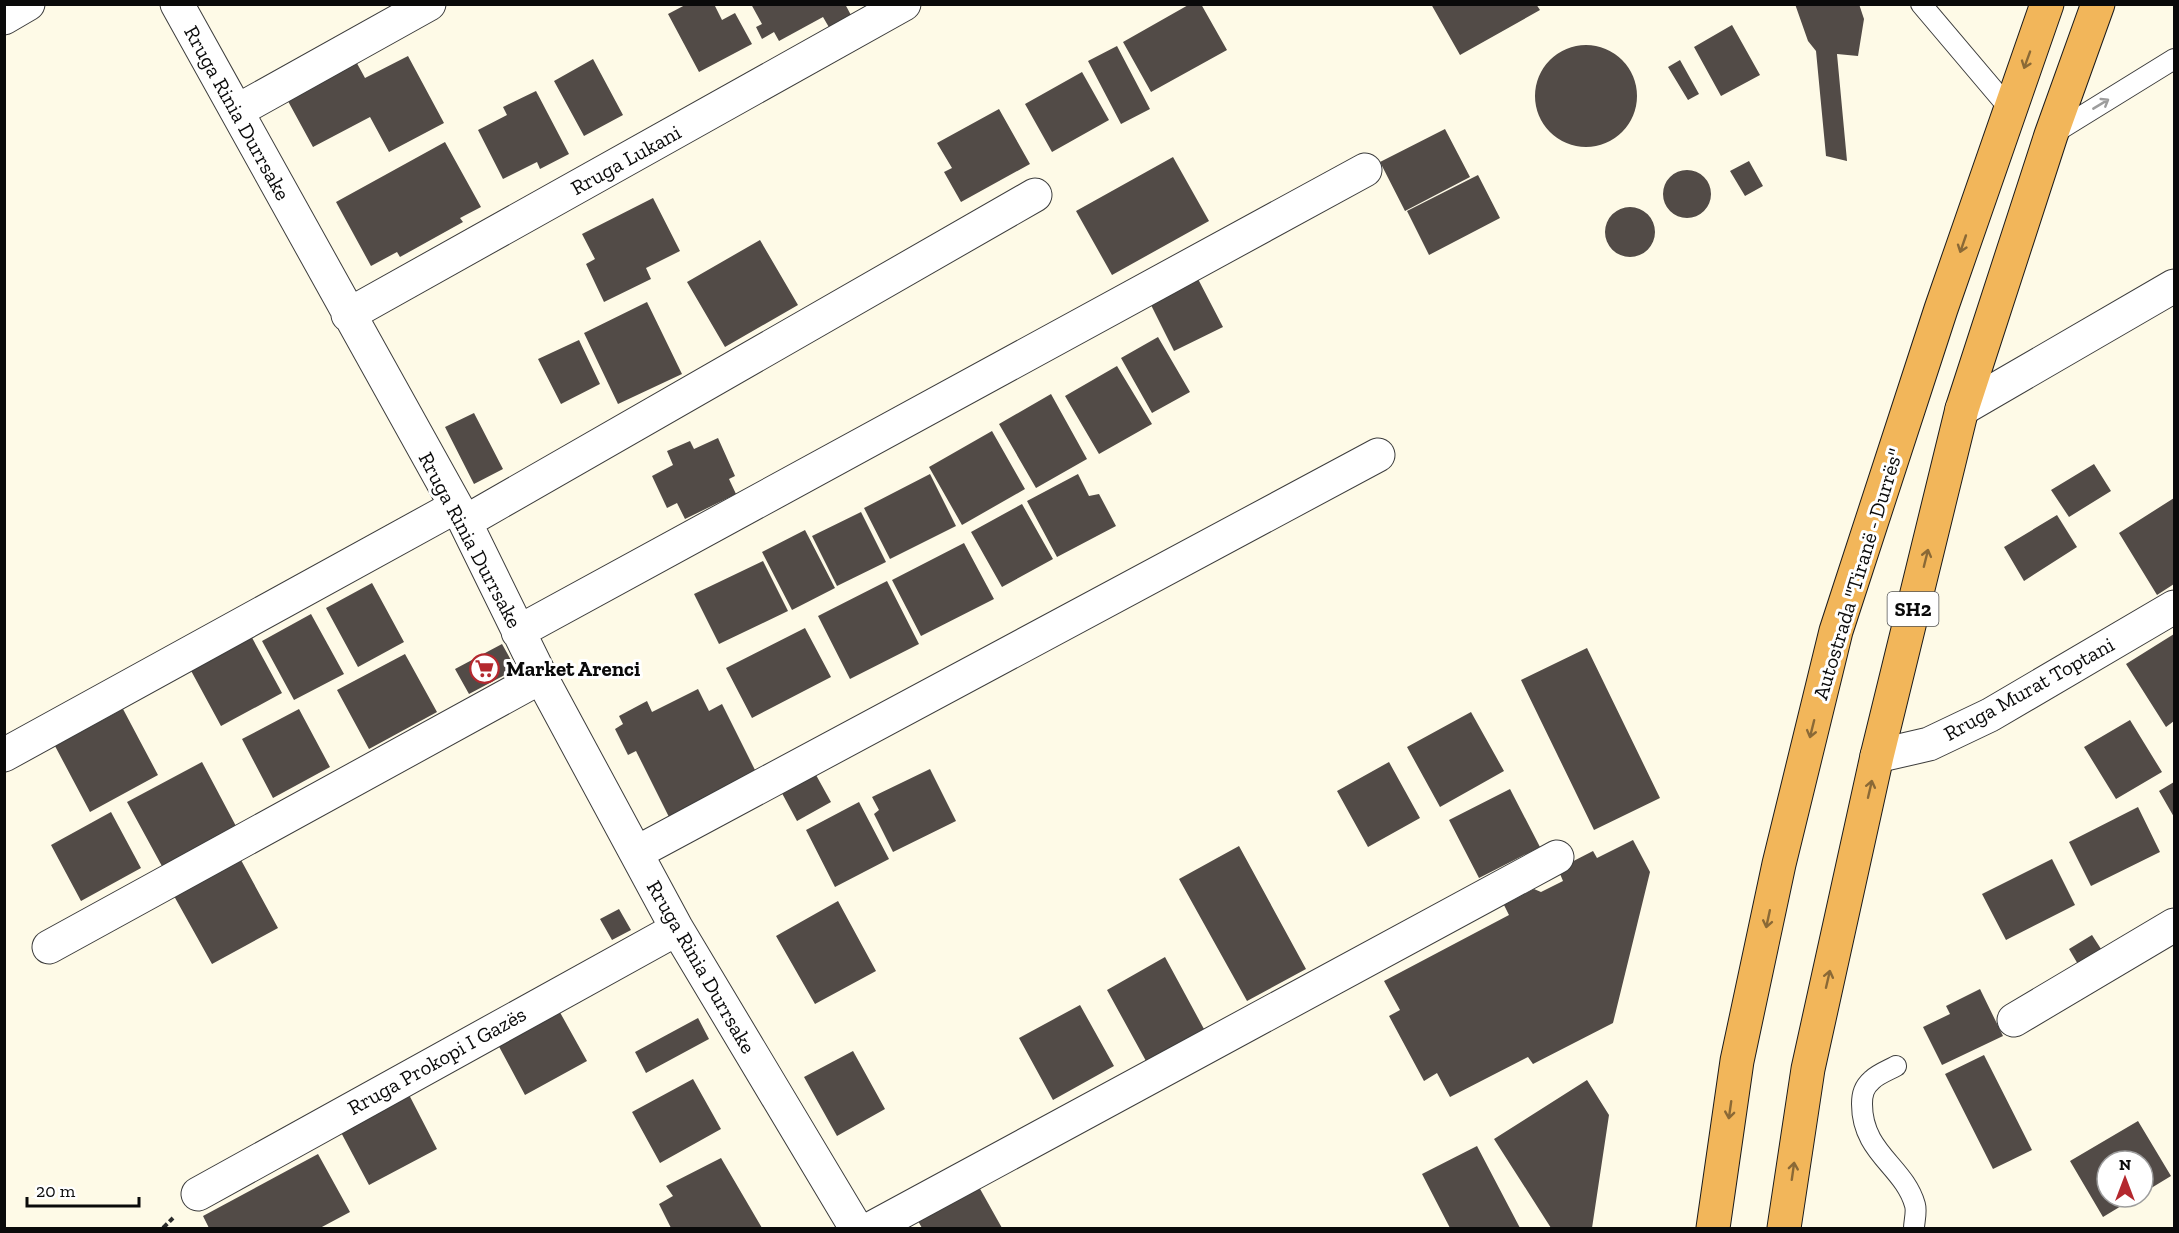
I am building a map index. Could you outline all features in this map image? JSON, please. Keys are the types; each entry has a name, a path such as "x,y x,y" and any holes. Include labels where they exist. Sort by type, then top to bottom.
{"highway":[{"name":"Autostrada \"Tiranë - Durrës\"","path":"1713,1228 1737,1060 1779,864 1836,631 2009,108 2047,4"},
{"name":"SH2","path":"1784,1228 1808,1069 1877,756 1962,409 2051,135 2098,4"}],"street":[{"path":"4,18 28,4"},
{"name":"Rruga Rinia Durrsake","path":"177,4 460,515 541,677 677,929 856,1228"},
{"path":"237,111 429,4"},
{"name":"Rruga Lukani","path":"348,315 904,4"},
{"path":"518,632 1365,170"},
{"path":"4,755 460,515 1035,195"},
{"path":"1962,409 2175,286"},
{"path":"636,853 1378,455"},
{"name":"Rruga Murat Toptani","path":"1877,756 1929,744 1990,715 2175,607"},
{"path":"48,947 541,677"},
{"path":"872,1228 1557,857"},
{"path":"2014,1020 2175,925"},
{"name":"Rruga Prokopi I Gazës","path":"198,1194 677,929"}],"lane":[{"path":"1922,4 2009,108"},
{"path":"2051,135 2175,60"},
{"path":"1896,1066 1873,1079 1862,1092 1862,1111 1866,1129 1873,1144 1905,1184 1916,1207 1914,1228"}],"building":[{"path":"687,4 714,4 722,20 735,13 752,44 699,72 668,14"},
{"path":"751,4 845,4 852,17 830,29 823,17 779,41 774,32 762,39 756,27 762,24"},
{"path":"1190,4 1201,4 1227,50 1151,92 1123,42"},
{"path":"1431,4 1536,4 1540,10 1460,55"},
{"path":"1795,4 1859,4 1864,19 1858,56 1837,54 1847,161 1826,156 1816,51 1808,41"},
{"path":"1732,25 1760,75 1721,96 1694,47"},
{"path":"1586,45 1605,49 1622,60 1633,77 1637,96 1633,115 1622,132 1605,143 1586,147 1567,143 1550,132 1539,115 1535,96 1539,77 1550,60 1567,49"},
{"path":"1117,46 1150,109 1121,124 1088,61"},
{"path":"353,56 365,78 408,56 444,123 389,152 370,117 313,147 283,92"},
{"path":"593,59 623,115 584,136 554,81"},
{"path":"1680,60 1699,94 1688,100 1668,67"},
{"path":"1082,72 1109,120 1052,152 1025,104"},
{"path":"536,91 569,154 540,169 537,162 503,179 478,130 507,115 503,107"},
{"path":"999,109 1030,164 961,202 944,172 952,168 937,143"},
{"path":"1445,129 1470,177 1405,211 1380,162"},
{"path":"445,142 481,207 460,218 463,222 400,257 397,252 371,266 336,202"},
{"path":"1173,157 1209,221 1112,275 1076,211"},
{"path":"1749,161 1763,186 1745,196 1730,171"},
{"path":"1687,170 1704,177 1711,194 1704,211 1687,218 1670,211 1663,194 1670,177"},
{"path":"1478,175 1500,218 1429,255 1407,211"},
{"path":"653,198 680,251 646,268 651,279 604,302 586,264 595,259 582,234"},
{"path":"1625,207 1635,207 1648,214 1655,227 1655,237 1648,250 1635,257 1625,257 1616,253 1609,246 1605,237 1605,227 1609,218 1616,211"},
{"path":"760,240 798,305 725,347 687,282"},
{"path":"1197,277 1223,327 1174,351 1149,301"},
{"path":"647,302 682,374 618,404 584,333"},
{"path":"1158,337 1190,392 1152,413 1121,358"},
{"path":"579,340 600,384 561,404 538,359"},
{"path":"1117,366 1152,424 1099,454 1065,396"},
{"path":"1051,394 1087,459 1036,488 999,424"},
{"path":"474,413 503,469 474,484 445,427"},
{"path":"992,431 1025,489 962,525 929,467"},
{"path":"718,438 735,476 729,479 736,494 685,519 677,503 667,508 652,476 673,465 667,451 690,441 694,449"},
{"path":"2094,464 2111,491 2069,517 2051,490"},
{"path":"930,474 956,526 890,559 864,508"},
{"path":"1078,474 1089,496 1099,494 1116,526 1057,557 1027,501"},
{"path":"2174,498 2174,584 2157,595 2119,533"},
{"path":"1022,504 1053,559 1002,587 971,532"},
{"path":"861,512 886,562 837,586 812,536"},
{"path":"2057,515 2077,547 2024,581 2004,547"},
{"path":"805,530 835,588 792,610 762,552"},
{"path":"964,543 994,599 921,636 892,580"},
{"path":"763,561 788,611 719,644 694,594"},
{"path":"887,581 919,644 850,679 818,616"},
{"path":"372,583 404,642 358,667 326,608"},
{"path":"311,614 344,674 294,700 262,641"},
{"path":"805,628 831,677 752,718 726,668"},
{"path":"250,634 282,693 221,726 189,667"},
{"path":"2174,634 2174,721 2166,727 2126,664"},
{"name":"Market Arenci","path":"502,644 516,669 469,694 455,669"},
{"path":"1587,648 1660,798 1594,830 1521,680"},
{"path":"405,654 437,712 369,749 337,690"},
{"path":"698,689 709,711 722,704 760,780 672,823 636,751 628,755 615,729 623,724 619,716 647,701 652,712"},
{"path":"123,709 158,775 90,812 55,746"},
{"path":"299,709 330,767 273,798 242,739"},
{"path":"1471,712 1504,771 1440,807 1407,747"},
{"path":"2130,720 2162,772 2116,799 2084,747"},
{"path":"202,762 237,828 163,868 127,802"},
{"path":"1389,762 1420,818 1368,847 1337,791"},
{"path":"811,766 831,802 797,821 777,784"},
{"path":"930,769 956,821 893,852 874,814 879,810 872,797"},
{"path":"2174,782 2174,817 2159,791"},
{"path":"1510,789 1540,847 1479,878 1449,820"},
{"path":"859,802 889,859 835,887 806,830"},
{"path":"2138,807 2160,852 2091,886 2069,842"},
{"path":"111,812 141,868 81,901 51,845"},
{"path":"1633,840 1650,872 1613,1023 1533,1064 1528,1057 1450,1097 1437,1073 1424,1081 1389,1016 1400,1010 1384,981 1509,915 1504,905 1534,889 1541,892 1563,881 1558,869 1593,851 1597,858"},
{"path":"1239,846 1306,969 1247,1001 1179,879"},
{"path":"2052,859 2075,905 2006,940 1982,894"},
{"path":"241,860 278,928 212,964 174,896"},
{"path":"838,901 876,971 815,1004 776,936"},
{"path":"619,909 631,930 612,940 600,919"},
{"path":"2092,935 2103,952 2079,966 2069,949"},
{"path":"1165,957 1204,1029 1146,1061 1107,990"},
{"path":"1980,989 2003,1036 1942,1065 1923,1027 1950,1014 1946,1006"},
{"path":"1080,1005 1114,1066 1053,1100 1019,1038"},
{"path":"557,1007 587,1061 525,1095 496,1041"},
{"path":"698,1018 709,1039 646,1073 635,1052"},
{"path":"853,1051 885,1109 837,1136 804,1077"},
{"path":"1984,1055 2032,1150 1993,1169 1945,1074"},
{"path":"693,1079 721,1129 660,1163 632,1112"},
{"path":"1587,1080 1609,1115 1592,1228 1551,1228 1494,1139"},
{"path":"405,1087 437,1149 369,1185 336,1123"},
{"path":"2138,1121 2155,1149 2095,1149 2095,1203 2070,1161"},
{"path":"1477,1146 1520,1228 1450,1228 1422,1174"},
{"path":"2155,1149 2171,1176 2155,1186"},
{"path":"318,1154 350,1212 320,1228 209,1228 203,1216"},
{"path":"721,1158 762,1228 671,1228 659,1204 673,1196 666,1186"},
{"path":"979,1187 1002,1228 922,1228 918,1221"},
{"path":"2098,1209 2116,1209 2103,1217"}],"place":[{"name":"Market Arenci","path":"485,669"}]}
